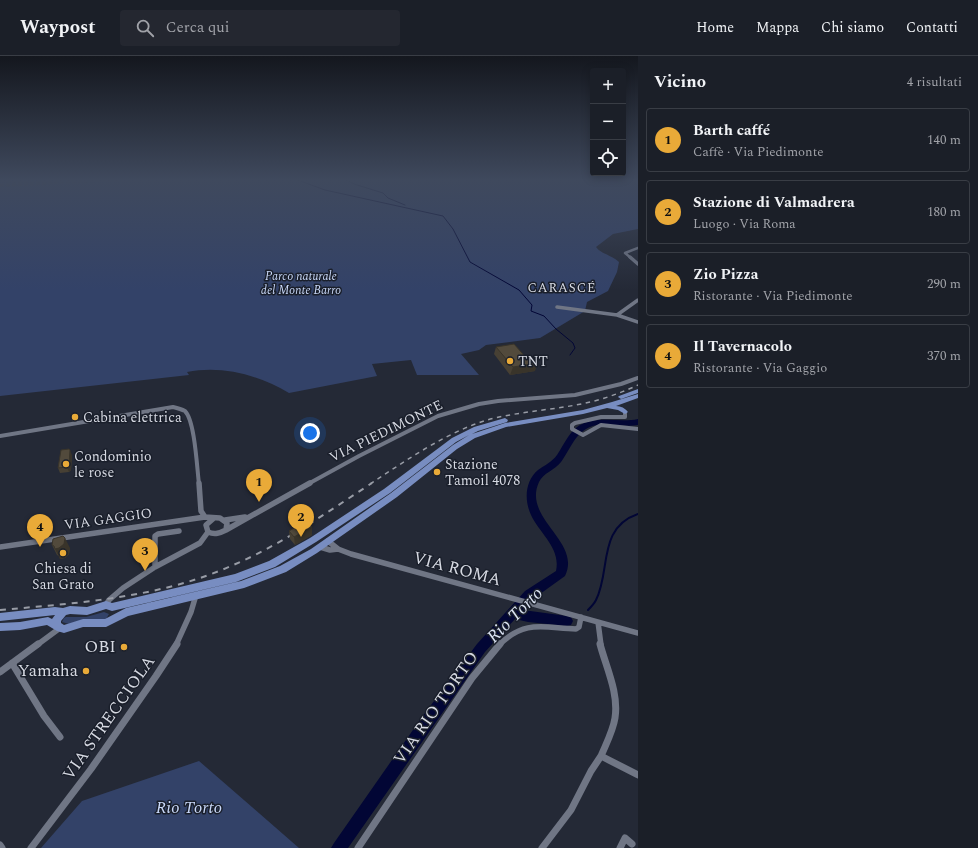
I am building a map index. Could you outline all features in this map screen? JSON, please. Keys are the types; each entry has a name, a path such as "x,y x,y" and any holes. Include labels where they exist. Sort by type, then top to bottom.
{"main road":[{"path":"598,408 638,395"},
{"path":"0,627 20,626 44,621 68,628 83,623 106,623 126,612 241,585 283,569 320,548 394,495 455,447 473,436 505,425 598,408 615,407 625,412 625,404 638,395"},
{"path":"0,617 55,611 87,611 236,578 272,564 321,535 387,491 454,440 476,429 506,420 599,404 638,395"},
{"path":"321,535 328,542"},
{"path":"109,606 115,611 113,618"},
{"path":"58,626 56,620 63,612"}],"street":[{"path":"638,248 625,253 638,264"},
{"path":"616,315 638,300"},
{"path":"557,307 616,315 638,322"},
{"name":"VIA PIEDIMONTE","path":"226,530 359,456 438,416 479,404 498,401 575,395 621,384 638,378"},
{"path":"0,436 173,407 183,410 188,416 194,438 201,511 205,517"},
{"path":"625,412 625,417 601,417 575,423 572,425 573,431 579,434 586,434 601,425 638,429"},
{"name":"VIA GAGGIO","path":"0,547 205,517 214,518"},
{"name":"VIA PIEDIMONTE","path":"225,520 249,517"},
{"path":"206,525 214,518 225,520 227,523 226,530 215,534 208,532"},
{"path":"196,519 206,525 208,532"},
{"path":"155,567 156,534 179,531"},
{"path":"109,606 109,600 123,588 155,567 200,543 208,532"},
{"name":"VIA ROMA","path":"328,542 338,549 638,633"},
{"name":"VIA ROMA","path":"320,548 330,550 338,549"},
{"name":"VIA STRECCIOLA","path":"31,848 87,775 161,671 192,612 196,595"},
{"name":"VIA RIO TORTO","path":"358,848 472,678 492,653 521,628 576,629 579,627 581,617"},
{"path":"542,848 575,804 591,771 601,756 613,725 616,710 599,635 598,622"},
{"path":"0,672 58,626"},
{"path":"12,663 44,716 60,737"},
{"path":"601,756 638,775"},
{"path":"620,848 625,838 632,844"}],"green space":[{"name":"Parco naturale del Monte Barro","path":"0,216 638,216 638,229 613,234 596,247 619,262 617,272 608,291 587,302 585,311 540,338 486,345 479,350 461,354 479,375 417,375 411,360 372,364 377,376 289,393 265,381 240,373 200,370 187,372 189,375 0,396"},
{"path":"104,612 109,614 106,619 85,619 69,624 62,622 66,617 86,617"},
{"name":"Rio Torto","path":"199,761 299,848 41,848 82,801"}],"building":[{"path":"514,344 529,361 535,360 538,363 513,367 496,347"},
{"path":"69,449 69,465 67,467 58,468 61,450"},
{"path":"306,521 312,527 294,537 289,531"},
{"path":"63,536 65,538 64,544 55,549 52,545 53,539"}],"waterway":[{"path":"443,216 453,229 470,262 519,290 532,305 531,311 544,316 556,329 573,343 575,348 570,355"},
{"name":"Rio Torto","path":"339,848 481,648 529,595 561,573 563,561 560,551 555,541 541,523 532,504 531,494 536,479 541,473 556,462 573,436 581,428 593,423 625,424 638,422"},
{"path":"588,610 595,601 600,589 607,551 616,529 625,521 638,514"},
{"path":"513,613 528,617 567,621"}],"railway":[{"path":"370,484 427,448 471,425 515,414 571,406 598,400 638,385"},
{"path":"0,610 58,605 117,597 147,592 204,577 250,558 268,548 303,528 372,483"}],"place":[{"name":"TNT","path":"510,361"},
{"name":"Cabina elettrica","path":"75,417"},
{"name":"Condominio le rose","path":"66,464"},
{"name":"Stazione Tamoil 4078","path":"437,472"},
{"name":"Barth caffé","path":"259,502"},
{"name":"Stazione di Valmadrera","path":"301,537"},
{"name":"Il Tavernacolo","path":"40,547"},
{"name":"Chiesa di San Grato","path":"63,553"},
{"name":"Zio Pizza","path":"145,571"},
{"name":"OBI","path":"124,647"},
{"name":"Yamaha","path":"86,671"}],"district":[{"name":"CARASCÉ","path":"562,288"}]}
